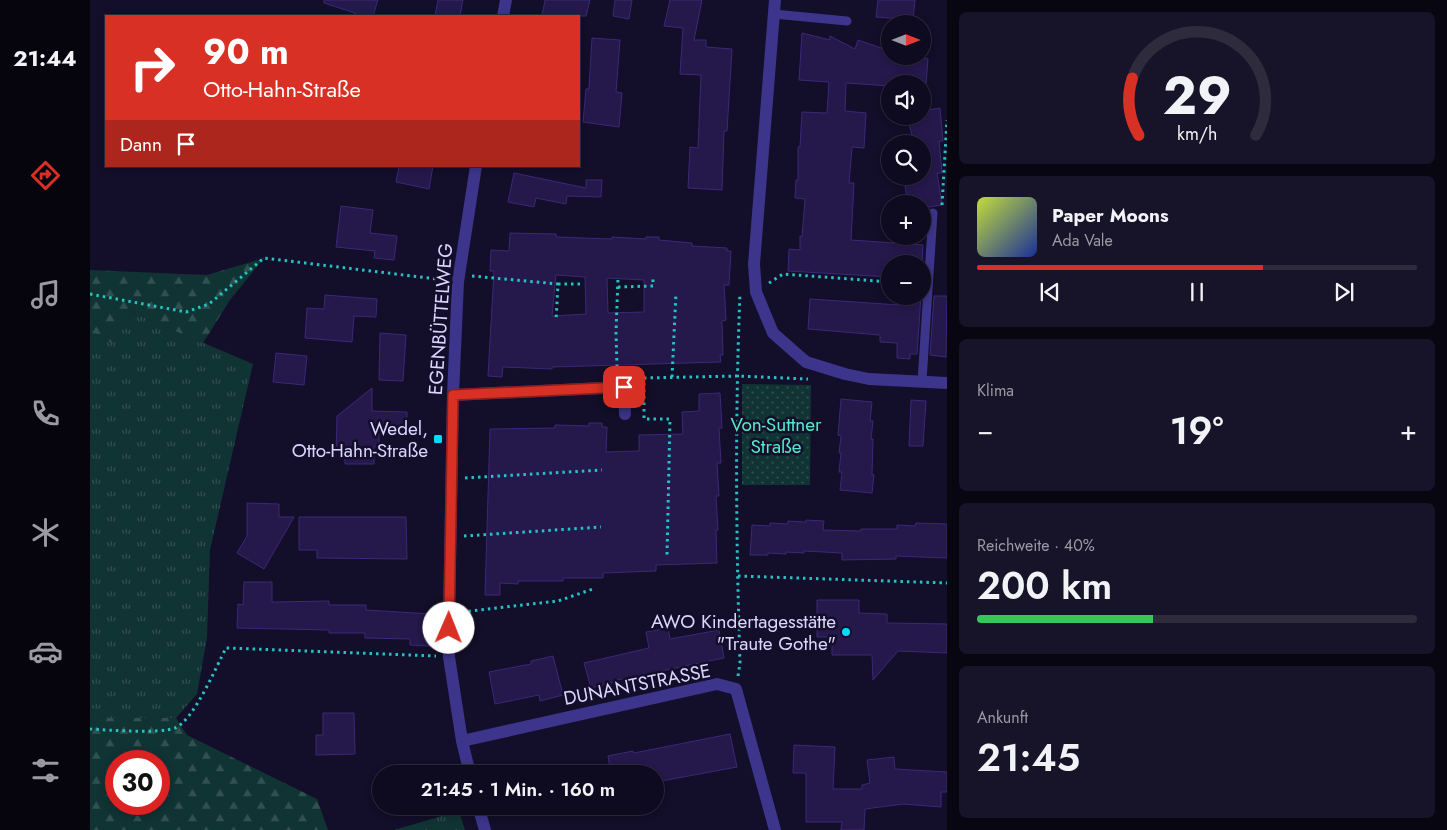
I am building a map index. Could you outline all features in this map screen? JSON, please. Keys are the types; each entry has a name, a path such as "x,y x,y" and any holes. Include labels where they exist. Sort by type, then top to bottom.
{"street":[{"path":"503,15 506,0"},
{"path":"775,0 754,264 756,292 773,333 806,362 845,374 869,379 947,383"},
{"name":"EGENBÜTTELWEG","path":"468,765 462,741 449,657 449,613 453,395 459,278 476,167"},
{"path":"453,395 622,384 625,414"},
{"name":"DUNANTSTRASSE","path":"462,741 717,684 736,689 774,830"},
{"path":"481,815 485,830"}],"lane":[{"path":"774,14 847,21"},
{"path":"922,382 933,213"}],"path":[{"path":"933,213 941,213 947,120"},
{"path":"90,294 186,312 209,304 264,258 459,278 582,284"},
{"path":"756,292 783,274 881,281"},
{"path":"618,278 616,332 622,384"},
{"path":"618,287 652,286 653,279"},
{"path":"556,321 558,284"},
{"path":"736,689 740,663 737,376 740,292"},
{"path":"672,377 676,293"},
{"path":"644,378 737,376 816,380"},
{"path":"644,419 670,419 667,556"},
{"path":"452,479 602,470"},
{"path":"451,536 601,527"},
{"path":"738,576 947,583"},
{"path":"449,613 558,601 593,588"},
{"path":"90,729 162,730 176,728 186,718 201,697 226,648 449,657"}],"green space":[{"path":"264,258 230,300 203,343 127,310 113,344 90,330 90,270 207,275"},
{"path":"90,290 127,310 253,364 210,550 207,638 197,694 176,718 90,718"},
{"name":"Von-Suttner Straße","path":"742,384 811,385 810,485 742,485"},
{"path":"90,718 176,718 187,735 317,799 328,830 90,830"},
{"path":"445,815 460,815 465,830 394,830"}],"building":[{"path":"324,0 378,0 373,15 354,15 355,13 324,3"},
{"path":"438,0 463,0 460,15 435,15"},
{"path":"545,0 590,0 586,16 542,15"},
{"path":"615,0 632,0 629,19 613,16"},
{"path":"670,0 702,0 694,40 706,40 706,47 732,49 727,131 724,131 722,190 688,188 690,147 698,148 701,75 680,74 683,28 664,26"},
{"path":"878,0 915,0 914,15 881,15 881,17 876,17"},
{"path":"802,33 830,40 830,36 855,49 858,40 881,48 881,65 928,65 927,75 881,75 881,85 846,83 845,111 866,113 864,148 852,147 849,183 854,183 851,240 881,242 881,245 923,245 922,255 881,255 881,276 788,271 789,249 800,250 800,236 802,237 805,199 795,198 796,180 798,180 798,147 800,147 802,112 827,113 829,82 799,80"},
{"path":"592,38 620,40 616,92 622,93 619,127 583,122 586,89 589,89"},
{"path":"940,108 943,141 939,141 942,173 937,173 942,205 931,207 931,195 907,195 905,185 931,185 931,135 912,135 909,125 931,125 931,110"},
{"path":"399,167 433,167 429,189 396,182"},
{"path":"514,173 586,188 586,180 602,180 601,197 567,196 566,204 536,198 534,207 508,202"},
{"path":"341,206 373,210 370,233 397,236 394,260 374,258 375,251 336,247"},
{"path":"510,233 556,234 556,237 612,239 612,237 646,239 646,237 659,237 659,240 692,243 692,246 727,248 727,251 731,251 729,285 724,285 726,320 722,321 723,355 720,355 721,362 552,367 552,369 503,367 502,377 488,376 494,271 490,271 491,250 509,251","holes":["556,275 585,277 586,314 552,316","607,278 644,280 644,312 608,313"]},
{"path":"325,295 377,299 376,317 354,316 352,342 305,338 307,308 324,309"},
{"path":"934,296 947,296 946,357 930,355"},
{"path":"810,299 881,305 920,305 917,354 910,354 910,359 897,358 897,343 880,342 880,335 808,329"},
{"path":"380,333 406,335 403,381 379,380"},
{"path":"276,353 307,356 304,385 273,382"},
{"path":"372,388 372,411 407,412 407,431 379,431 379,446 374,447 374,464 345,464 345,451 336,452 337,416"},
{"path":"720,393 722,428 719,428 721,463 717,463 719,496 716,496 717,563 656,565 656,571 603,573 603,578 563,578 563,581 518,581 518,584 500,583 500,595 485,595 490,429 555,428 555,425 589,426 589,423 602,423 602,427 607,427 606,452 639,451 639,435 683,434 682,412 699,411 699,394"},
{"path":"841,399 872,402 870,421 873,421 871,439 873,439 872,475 874,475 872,493 840,490 842,472 839,472 841,453 839,453 841,436 838,435"},
{"path":"911,400 926,401 923,446 909,446"},
{"path":"247,503 279,504 279,517 294,517 264,569 237,553 247,536"},
{"path":"299,517 406,517 407,559 317,558 317,550 299,550"},
{"path":"806,520 824,521 823,530 861,531 861,529 897,529 897,525 915,526 916,523 947,524 947,558 896,556 896,559 842,560 842,553 804,551 804,553 786,552 786,554 750,555 752,525 770,526 770,523 788,524 788,521 806,522"},
{"path":"244,582 272,582 272,602 329,601 329,605 366,605 366,610 431,614 429,646 410,645 410,639 365,638 365,633 329,633 329,630 237,628 238,604 243,605"},
{"path":"817,600 859,600 859,613 887,614 887,623 947,624 947,653 898,651 873,680 872,655 832,655 832,637 817,637"},
{"path":"668,628 670,639 719,630 724,658 617,680 591,688 584,663 649,648 646,632"},
{"path":"553,656 563,695 540,701 539,695 495,704 489,672 531,664 531,661"},
{"path":"323,713 354,713 355,754 316,755 316,735 323,735"},
{"path":"730,734 737,767 664,781 664,765 610,765 608,756 633,751 634,753"},
{"path":"794,745 835,747 833,789 862,789 862,785 870,783 867,760 894,757 895,769 947,772 947,792 941,792 941,807 903,804 865,809 864,830 841,830 842,822 806,822 806,773 793,773"}],"place":[{"name":"Wedel, Otto-Hahn-Straße","path":"438,439"},
{"name":"AWO Kindertagesstätte \"Traute Gothe\"","path":"846,632"}],"route":[{"path":"449,628 453,395 624,387"}]}
